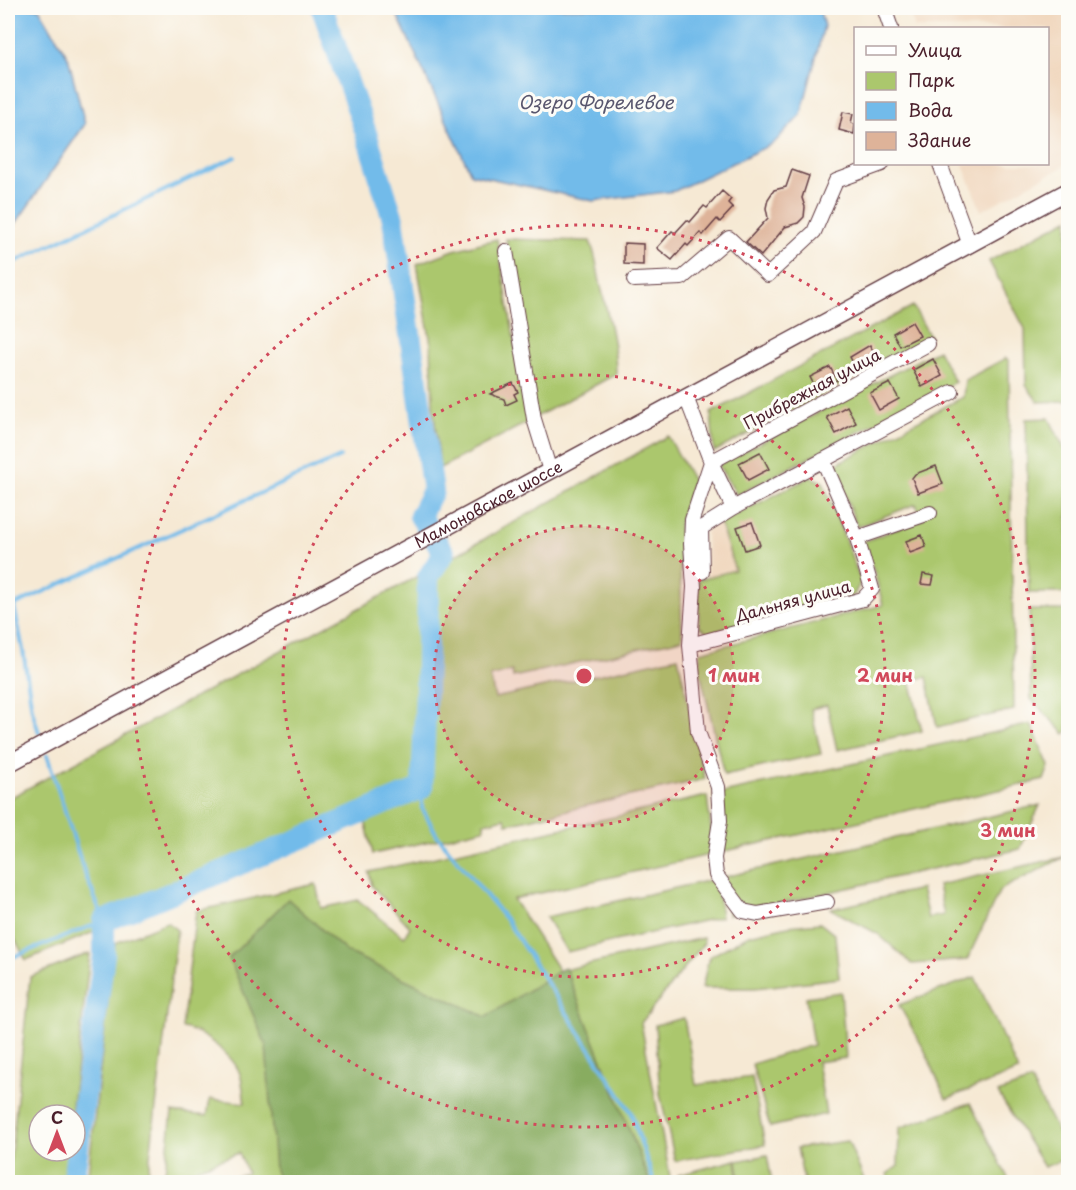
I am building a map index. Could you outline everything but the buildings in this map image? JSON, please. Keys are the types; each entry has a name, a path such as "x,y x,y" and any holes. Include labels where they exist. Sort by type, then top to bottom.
{"main road":[{"name":"Мамоновское шоссе","path":"8,764 1068,191"}],"street":[{"path":"884,8 891,27"},
{"path":"634,280 682,278 729,238 768,275 814,232 836,181 879,165"},
{"path":"940,165 970,245"},
{"path":"506,251 534,419 550,471"},
{"name":"Прибрежная улица","path":"711,462 928,344"},
{"path":"702,572 701,528 733,508 952,392"},
{"path":"686,397 711,462 733,508"},
{"name":"Дальняя улица","path":"690,645 863,599 872,589 856,538 823,460"},
{"path":"711,462 692,519 694,587 690,645 698,732 718,787 720,821 714,858 716,875 743,911 758,914 827,902"},
{"path":"856,538 930,513"}],"shaded area":[{"path":"908,8 1068,8 1068,164 981,211 963,165 1049,165 1049,27 915,27"},
{"path":"720,523 736,570 707,578 706,531"}],"green space":[{"path":"1068,219 1068,401 1038,402 1026,385 1025,329 989,261"},
{"path":"497,239 528,422 440,468 433,404 431,344 417,264 454,250"},
{"path":"506,239 590,241 613,339 616,374 536,417"},
{"path":"913,306 930,337 714,452 711,413"},
{"path":"938,350 955,382 737,495 718,465"},
{"path":"1006,358 1009,361 1014,710 937,727 927,677 910,680 922,731 837,750 827,705 811,709 821,754 724,775 700,671 700,652 883,605 863,542 922,519 916,504 857,527 834,465 963,397 965,380"},
{"path":"1049,418 1068,456 1068,593 1029,593 1026,419"},
{"path":"668,436 693,481 679,524 682,639 513,677 512,671 490,677 495,698 678,657 705,779 507,824 505,818 484,823 484,829 373,854 365,820 26,960 8,926 8,799 429,570"},
{"path":"810,477 823,482 861,581 854,595 708,633 699,626 698,580 735,570 720,523"},
{"path":"1029,610 1068,610 1068,731 1065,734 1031,699"},
{"path":"1031,724 1049,766 1044,780 721,852 714,795"},
{"path":"707,796 714,854 513,899 559,971 703,938 704,943 641,1023 671,1182 221,1182 247,1173 239,1153 164,1180 172,1112 207,1116 210,1099 245,1103 242,1081 237,1067 216,1045 182,1028 196,911 316,884 321,908 358,900 404,937 410,927 372,886 369,872"},
{"path":"1040,805 1020,849 728,915 724,877"},
{"path":"1068,850 1068,855 1000,890 967,960 912,964 878,934 831,909 921,889 928,918 944,915 938,885 1064,857"},
{"path":"716,879 721,917 567,952 546,917"},
{"path":"288,899 347,952 486,1017 565,967 650,1182 280,1182 275,1170 266,1045 229,958"},
{"path":"167,922 177,930 147,1182 87,1182 115,943"},
{"path":"820,923 835,935 839,978 755,988 702,988 709,957 749,935 788,926"},
{"path":"90,953 72,1103 27,1103 27,1163 65,1163 63,1182 8,1182 30,977"},
{"path":"975,977 1018,1071 946,1099 925,1051 899,1005"},
{"path":"841,992 846,1058 817,1062 826,1114 770,1127 752,1064 813,1045 806,997"},
{"path":"684,1018 696,1085 752,1077 765,1145 675,1161 660,1094 655,1025"},
{"path":"1031,1081 1068,1152 1068,1158 1044,1167 998,1093"},
{"path":"970,1103 1010,1182 891,1182 887,1174 898,1166 899,1128"},
{"path":"848,1141 865,1182 804,1182 797,1148"},
{"path":"767,1155 772,1182 740,1182 737,1161"},
{"path":"736,1160 739,1182 680,1182 678,1175"}],"water":[{"path":"8,8 39,8 68,57 85,124 8,232"},
{"name":"Озеро Форелевое","path":"394,8 819,8 824,26 801,115 774,143 675,191 593,201 471,174"}],"waterway":[{"path":"73,1182 104,955 104,921 422,788 428,577 444,553 420,516 433,491 393,219 366,133 322,8"},
{"path":"8,265 235,157"},
{"path":"8,608 340,457"},
{"path":"8,577 32,710 39,733"},
{"path":"8,959 104,921 84,871 47,755"},
{"path":"422,788 422,808 437,835 507,921 631,1112 654,1182"}]}
